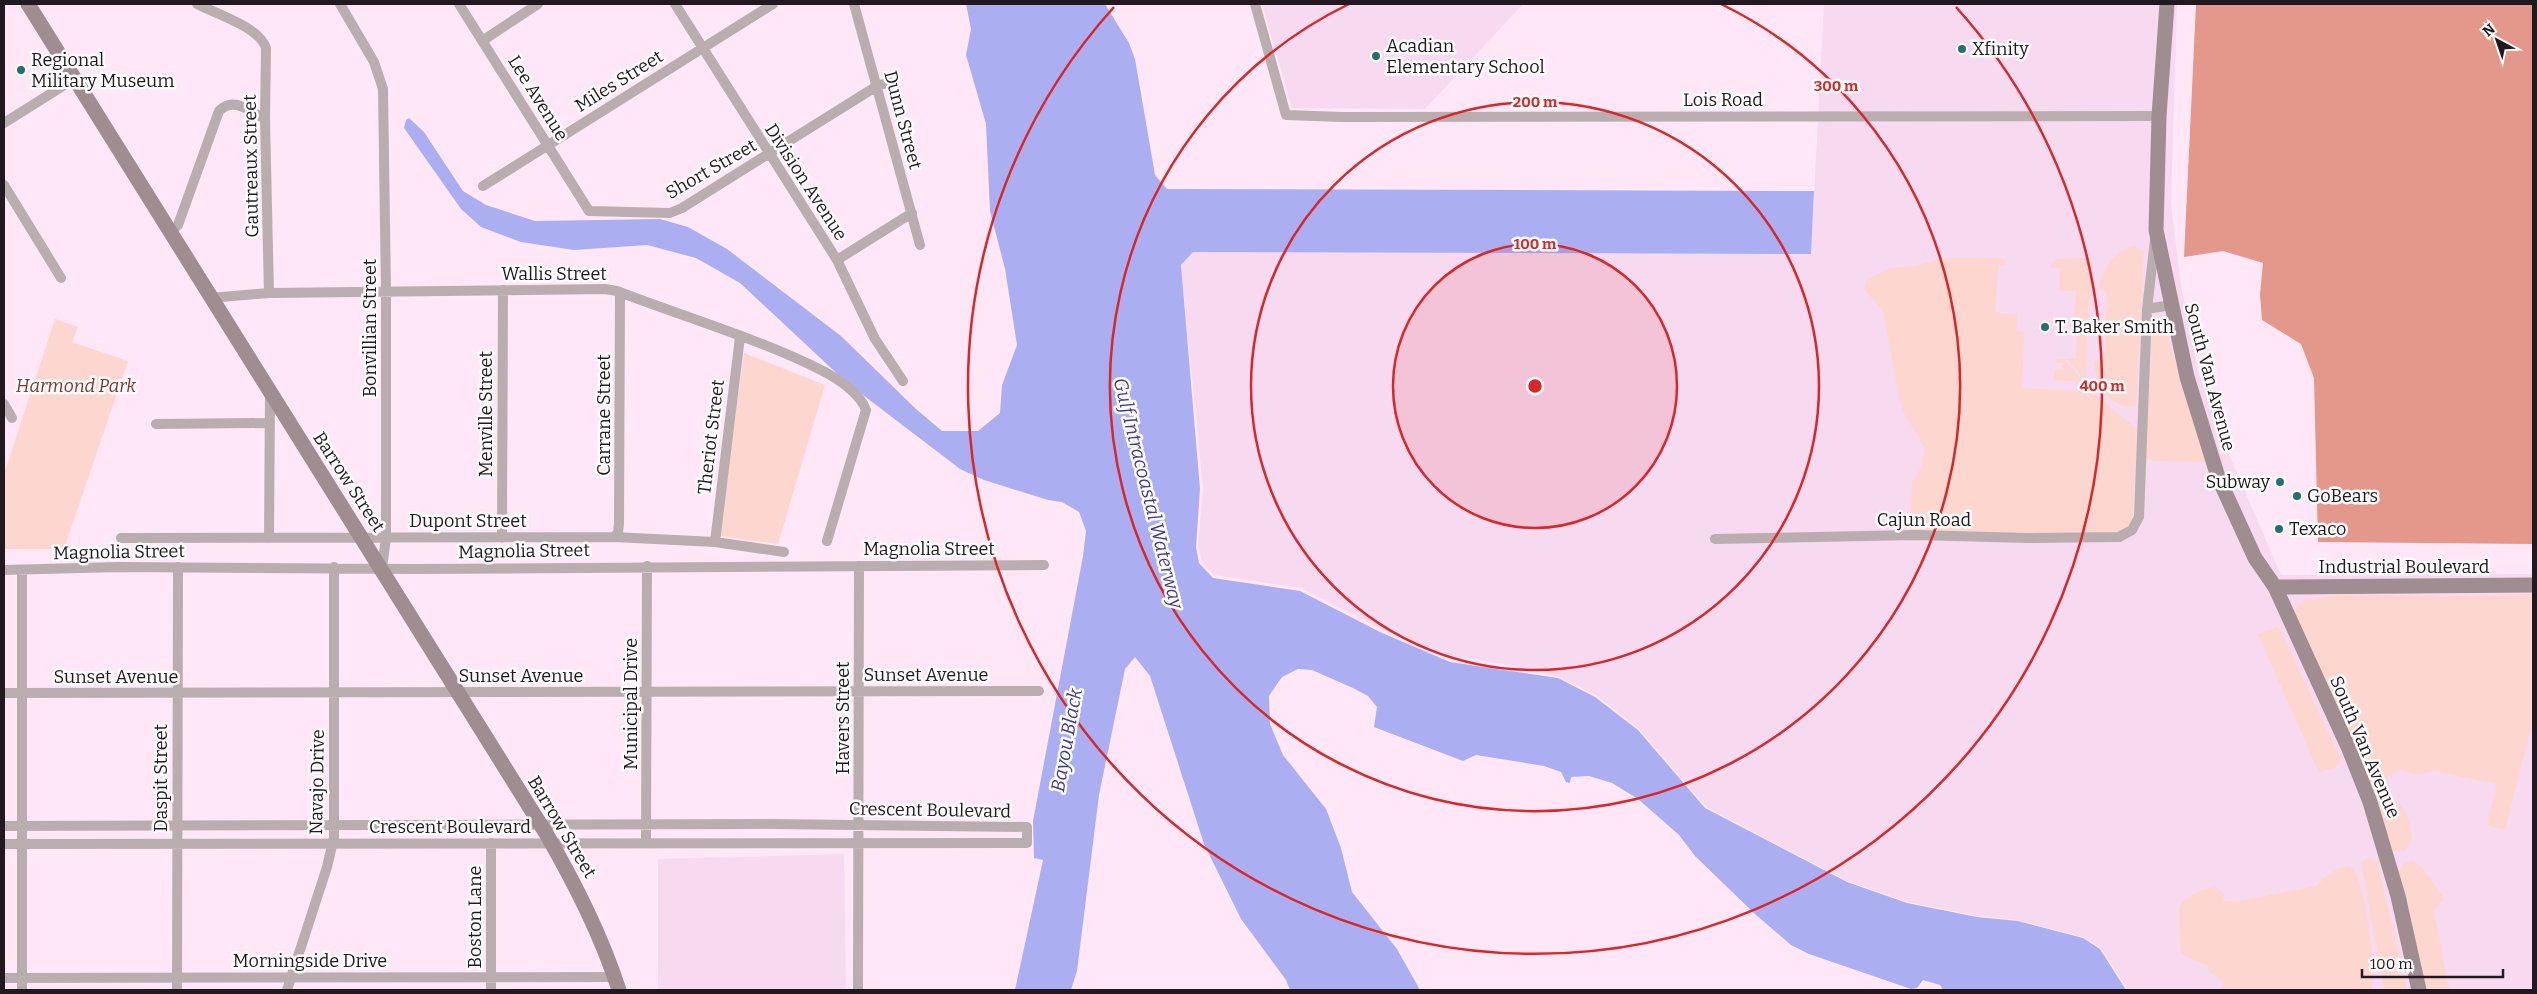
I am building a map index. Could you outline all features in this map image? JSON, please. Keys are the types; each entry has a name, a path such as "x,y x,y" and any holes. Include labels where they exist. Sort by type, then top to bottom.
{"main road":[{"name":"Barrow Street","path":"28,4 169,233 382,568 542,826 584,900 617,984"},
{"name":"South Van Avenue","path":"2167,4 2159,116 2156,230 2187,377 2212,462 2255,558 2275,587 2349,749 2370,802 2398,896 2419,990"},
{"name":"Industrial Boulevard","path":"2275,587 2533,585"}],"street":[{"name":"Gautreaux Street","path":"197,4 255,33 264,40 267,58 265,119 269,293"},
{"name":"Bonvillian Street","path":"340,4 374,62 383,88 386,292 386,538 382,568"},
{"name":"Lee Avenue","path":"459,4 589,211"},
{"path":"482,41 538,4"},
{"name":"Division Avenue","path":"675,4 837,260 875,340 903,381"},
{"name":"Miles Street","path":"483,186 773,4"},
{"name":"Dunn Street","path":"854,4 920,245"},
{"name":"Lois Road","path":"1255,4 1286,115 1341,118 2159,116"},
{"path":"4,123 74,79"},
{"name":"Short Street","path":"589,211 670,213 682,208 877,86 890,82"},
{"path":"169,233 178,225 219,111 225,105 234,103 265,119"},
{"path":"4,185 61,278"},
{"path":"837,260 912,213"},
{"path":"2156,230 2147,309 2171,305"},
{"name":"Menville Street","path":"502,538 503,290"},
{"name":"Wallis Street","path":"210,298 269,293 605,290 620,292 740,337 821,370 839,381 864,403 866,410 827,540"},
{"name":"Carrane Street","path":"614,536 618,533 619,524 620,292"},
{"name":"Cajun Road","path":"1715,539 1916,535 2027,538 2119,537 2132,530 2139,517 2147,309"},
{"name":"Theriot Street","path":"715,542 740,337"},
{"path":"269,538 270,392"},
{"path":"4,404 12,418"},
{"path":"156,424 270,423"},
{"name":"Dupont Street","path":"121,538 502,538 614,536 715,542 784,552"},
{"name":"Magnolia Street","path":"4,570 178,567 1044,565"},
{"name":"Municipal Drive","path":"646,842 647,566"},
{"name":"Havers Street","path":"858,990 859,566"},
{"name":"Daspit Street","path":"177,990 178,567"},
{"name":"Navajo Drive","path":"287,990 332,844 334,826 334,567"},
{"path":"22,570 22,990"},
{"name":"Sunset Avenue","path":"4,693 1039,691"},
{"name":"Crescent Boulevard","path":"4,826 859,825 1027,827 1027,843 4,844"},
{"name":"Boston Lane","path":"491,843 491,990"},
{"name":"Morningside Drive","path":"4,978 491,978 617,984"}],"shaded area":[{"name":"Acadian Elementary School","path":"1262,4 1523,4 1425,109 1292,108"},
{"path":"1824,4 2177,4 2171,203 2180,278 2189,328 2199,374 2221,436 2281,575 2533,574 2533,990 2128,990 2101,948 2083,937 2018,920 1978,916 1908,902 1847,881 1706,807 1639,729 1596,695 1558,677 1520,667 1450,655 1381,629 1301,588 1214,575 1202,562 1198,546 1203,489 1181,265 1193,252 1811,254"},
{"path":"2196,4 2533,4 2533,544 2318,542 2314,378 2301,344 2262,320 2260,294 2263,263 2223,251 2184,257"},
{"path":"844,854 846,990 658,990 658,859"}],"green space":[{"path":"2135,246 2144,251 2136,406 2127,407 2112,400 2106,394 2095,370 2094,362 2104,358 2106,326 2113,325 2106,324 2107,293 2099,287 2103,273 2115,256 2121,251"},
{"path":"1945,258 2002,258 2005,261 2004,265 1998,265 1995,312 2017,315 2016,331 2024,332 2022,388 2092,392 2137,429 2133,518 2129,526 2116,534 1910,533 1912,482 1922,466 1925,448 1904,413 1900,402 1883,311 1864,289 1867,280 1890,268 1916,266"},
{"path":"2085,258 2092,262 2092,281 2087,322 2074,321 2076,291 2059,290 2060,268 2049,267 2057,259"},
{"name":"Harmond Park","path":"55,319 78,327 72,342 128,361 64,549 4,549 4,474"},
{"path":"2162,324 2166,330 2205,462 2155,461 2146,458 2151,343 2153,331"},
{"path":"2079,326 2087,326 2085,380 2067,359 2076,359 2077,330"},
{"path":"744,353 825,385 778,544 719,536"},
{"path":"2056,359 2064,359 2083,381 2054,381 2054,370 2063,370 2063,363 2056,363"},
{"path":"2533,594 2533,720 2505,830 2487,825 2497,784 2434,771 2419,775 2401,770 2371,785 2295,614 2296,607 2304,601 2338,595 2480,596"},
{"path":"2277,627 2340,758 2340,763 2336,767 2320,772 2317,768 2258,634"},
{"path":"2379,796 2394,800 2400,805 2407,816 2412,839 2406,850 2390,851 2375,797"},
{"path":"2368,858 2377,862 2407,990 2385,990 2383,984 2362,866 2363,861"},
{"path":"2412,861 2422,867 2444,898 2434,911 2449,990 2424,990 2397,872 2405,863"},
{"path":"2349,866 2359,883 2367,914 2373,962 2371,990 2219,990 2224,983 2208,971 2209,966 2181,954 2179,908 2185,900 2195,893 2216,887 2224,894 2223,901 2234,902 2316,886 2336,870"}],"water":[{"path":"966,4 1105,4 1129,43 1135,59 1155,175 1167,189 1814,191 1811,254 1193,252 1181,265 1200,489 1196,547 1199,563 1213,578 1300,591 1380,632 1450,662 1558,678 1595,697 1638,730 1705,808 1847,882 1907,903 1977,917 2018,921 2083,938 2100,949 2126,990 1943,990 1940,985 1923,980 1917,988 1911,989 1809,954 1791,945 1756,915 1695,856 1679,835 1638,799 1612,783 1589,776 1571,777 1570,783 1566,782 1561,772 1544,766 1476,755 1463,761 1374,727 1377,707 1368,696 1312,670 1298,669 1282,677 1269,696 1270,724 1283,755 1326,809 1341,848 1352,892 1397,949 1420,990 1290,990 1286,980 1241,919 1204,844 1150,676 1135,657 1125,669 1099,795 1077,971 1071,990 1015,990 1043,860 1034,858 1033,821 1083,556 1086,531 1079,512 1062,502 1048,500 984,480 960,469 846,382 740,283 696,258 647,245 574,250 521,242 481,227 461,209 404,128 406,120 409,118 424,132 463,191 486,205 535,221 660,219 688,227 727,249 841,336 916,409 942,431 978,431 1000,413 1002,385 1017,345 1005,269 990,211 986,124 966,55 971,29"}],"place":[{"name":"Xfinity","path":"1962,49"},
{"name":"Acadian Elementary School","path":"1376,56"},
{"name":"Regional Military Museum","path":"21,70"},
{"name":"T. Baker Smith","path":"2045,327"},
{"name":"Subway","path":"2280,482"},
{"name":"GoBears","path":"2297,496"},
{"name":"Texaco","path":"2279,529"}],"water label":[{"name":"Gulf Intracoastal Waterway","path":"1149,493"},
{"name":"Bayou Black","path":"1066,740"}]}
